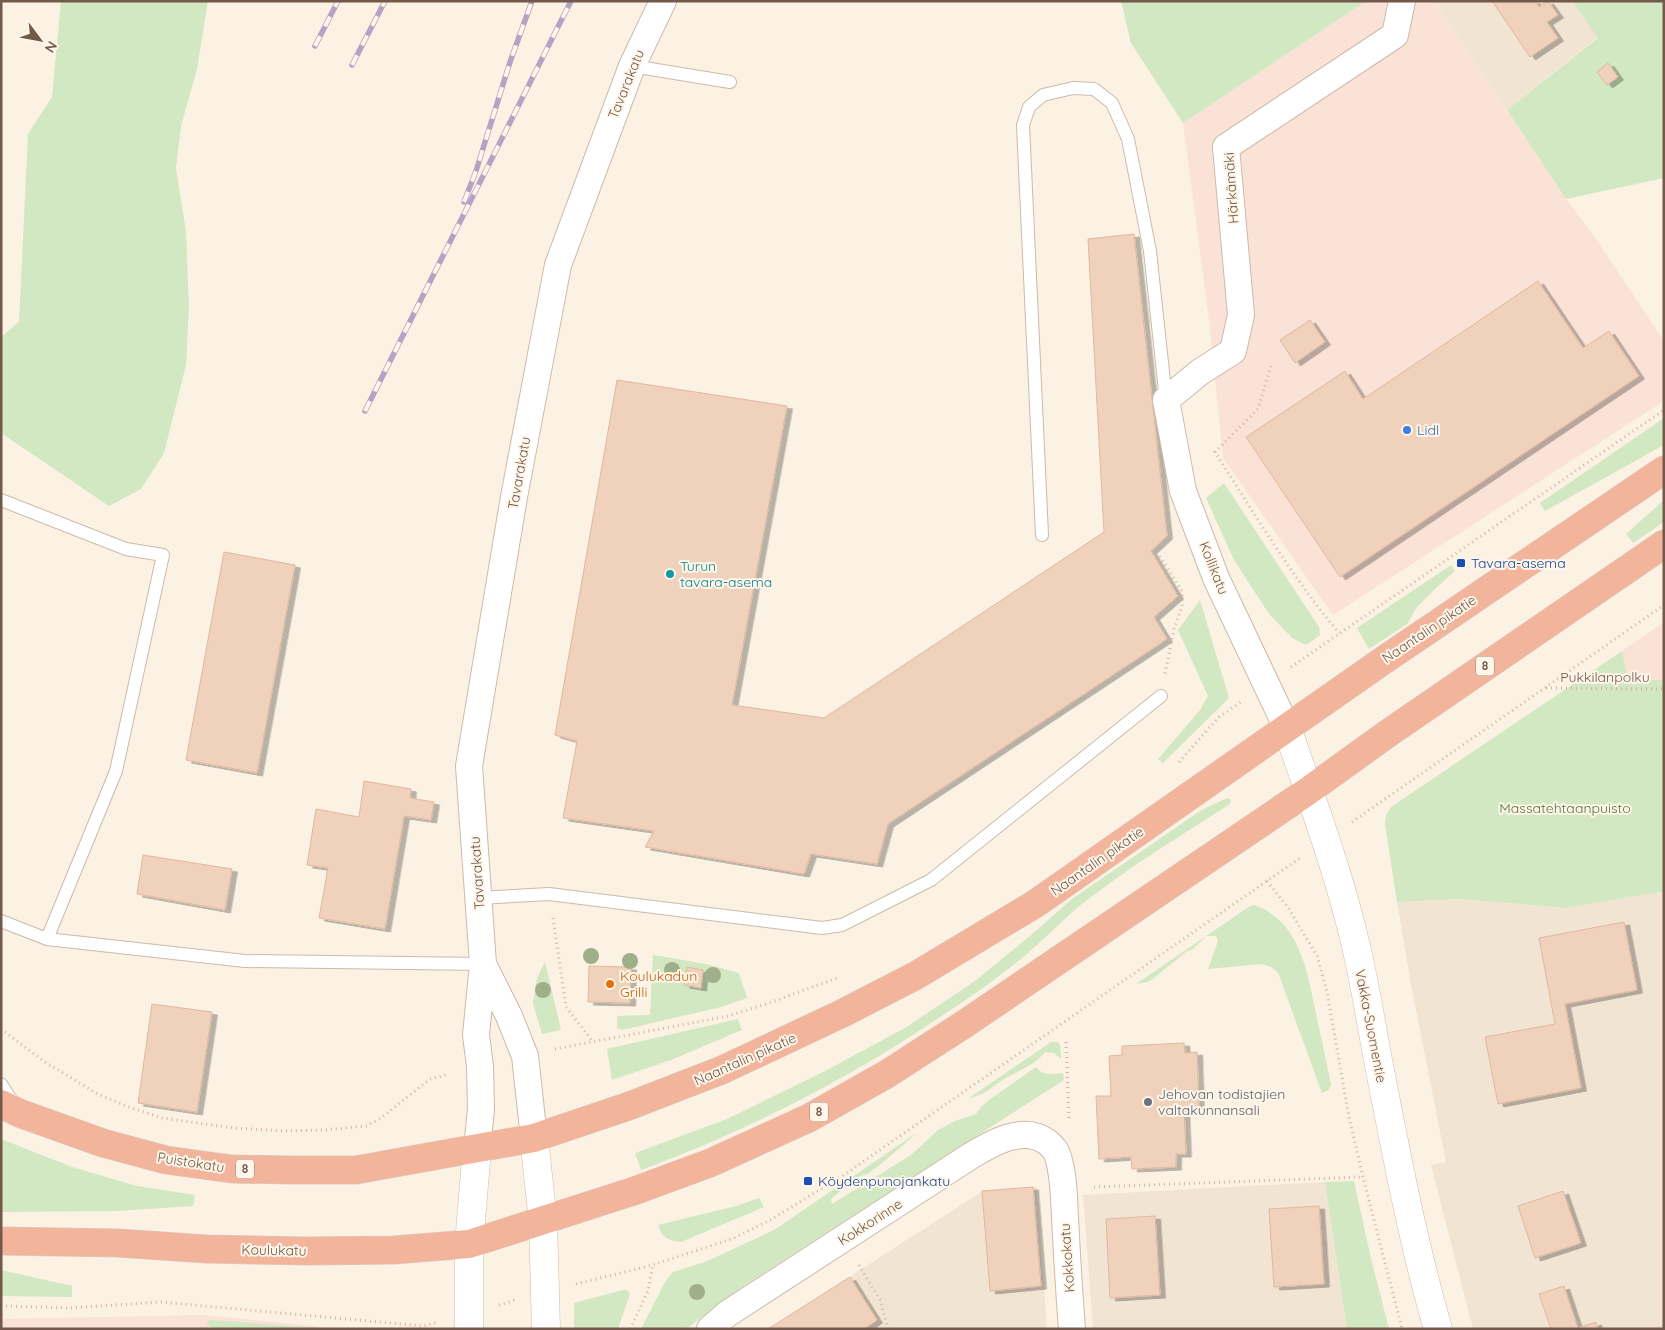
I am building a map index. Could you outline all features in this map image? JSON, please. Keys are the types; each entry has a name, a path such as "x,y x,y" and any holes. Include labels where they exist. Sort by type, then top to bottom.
{"highway":[{"name":"Naantalin pikatie","path":"477,1149 534,1138 629,1106 722,1070 827,1021 915,976 1035,904 1381,662 1664,470"},
{"name":"8","path":"543,1221 634,1191 710,1163 810,1118 870,1084 966,1023 1308,791 1664,544"},
{"name":"Puistokatu","path":"10,1108 103,1143 166,1160 232,1169 356,1170 477,1149"},
{"name":"Koulukatu","path":"1,1242 118,1243 206,1249 394,1250 469,1244 543,1221"}],"street":[{"name":"Tavarakatu","path":"477,1149 480,1066 476,1035 483,964 469,766 514,497 558,265 632,66 663,1"},
{"name":"Härkämäki","path":"1166,400 1200,372 1233,351 1241,315 1226,147 1395,35 1402,1"},
{"name":"Kollikatu","path":"1166,400 1184,491 1216,578 1287,728"},
{"name":"Vakka-Suomentie","path":"1287,728 1350,922 1408,1210 1438,1329"},
{"name":"Tavarakatu","path":"483,964 509,1016 525,1056 534,1138"},
{"name":"Kokkorinne","path":"710,1329 727,1314 991,1144 1013,1136 1022,1135 1040,1138 1047,1142 1054,1149 1061,1171 1063,1188"},
{"path":"534,1138 543,1221 546,1329"},
{"path":"469,1321 469,1244 477,1149"},
{"name":"Kokkokatu","path":"1063,1188 1072,1329"}],"lane":[{"path":"632,66 730,82"},
{"path":"1042,535 1023,125 1029,107 1043,95 1073,88 1094,89 1112,103 1128,139 1150,250 1166,400"},
{"path":"1,500 126,549 163,555 116,771 47,939"},
{"path":"479,898 549,894 822,928 842,925 931,880 1161,696"},
{"path":"1,921 47,939 245,961 483,964"},
{"path":"1,1084 10,1108"}],"path":[{"path":"1271,366 1258,409 1216,452 1281,555 1318,608 1339,633 1664,410"},
{"path":"1157,552 1182,591 1182,606 1174,630 1161,696"},
{"path":"1373,807 1664,605"},
{"name":"Pukkilanpolku","path":"1546,688 1664,689"},
{"path":"1,1306 68,1308 161,1302 423,1327 469,1321 545,1292 653,1265 734,1238 772,1219 844,1176 1267,881 1289,909 1317,956 1327,992 1363,1177 1402,1329"},
{"path":"549,894 566,1007 593,1042"},
{"path":"1,1029 54,1067 96,1093 126,1106 162,1118 234,1128 283,1131 366,1126 381,1118 430,1079 450,1074"},
{"path":"1066,1042 1070,1111"},
{"path":"1063,1188 1363,1177"},
{"path":"842,1239 880,1300 888,1329"},
{"path":"630,1329 648,1291 653,1265"}],"shaded area":[{"path":"1366,1 1434,1 1566,199 1594,236 1664,341 1664,401 1333,615 1223,458 1209,320 1183,123"},
{"path":"1434,1 1572,1 1598,37 1507,110"},
{"path":"1664,622 1664,680 1627,680 1622,651"},
{"path":"1664,891 1664,1329 1473,1329 1431,1165 1446,1162 1411,985 1397,902 1460,899 1567,908"},
{"path":"1325,1182 1347,1329 1093,1329 1083,1195"},
{"path":"1037,1187 1047,1329 768,1329 983,1191"},
{"path":"203,1315 343,1329 1,1329 1,1319"}],"green space":[{"path":"61,1 208,1 197,69 181,126 176,168 186,232 189,307 186,365 164,453 141,489 109,506 1,433 1,337 19,322 28,134 52,97"},
{"path":"1121,1 1366,1 1183,123 1131,43"},
{"path":"1572,1 1664,1 1664,178 1566,199 1507,110 1598,38"},
{"path":"1664,418 1664,445 1545,511 1540,503"},
{"path":"1224,483 1319,627 1320,635 1306,645 1292,638 1269,614 1234,560 1206,498"},
{"path":"1664,500 1664,522 1633,543 1626,534"},
{"path":"1451,565 1455,571 1417,607 1407,624 1369,649 1357,628"},
{"path":"1200,600 1229,698 1163,763 1158,759 1200,710 1208,696 1178,630"},
{"name":"Massatehtaanpuisto","path":"1622,651 1628,680 1664,680 1664,891 1567,908 1460,899 1397,902 1385,824 1386,815 1391,807"},
{"path":"1228,798 1231,800 1230,804 1108,884 1083,903 1007,970 902,1042 831,1084 794,1103 719,1139 641,1170 635,1153 727,1119 825,1071 905,1028 975,981 1072,899 1200,811"},
{"path":"1255,905 1273,915 1288,930 1299,949 1309,981 1331,1084 1329,1090 1322,1093 1279,975 1272,968 1262,964 1208,969 1218,941 1216,936 1206,936 1250,906"},
{"path":"1206,936 1192,950 1187,951 1154,978 1148,982 1136,984"},
{"path":"653,955 706,964 739,973 747,998 721,1007 622,1030 617,1028 617,1016 650,1015","holes":["687,968 703,970 700,988 684,985"]},
{"path":"545,962 561,1030 542,1034 533,1003 537,978"},
{"path":"738,1019 742,1030 671,1060 612,1080 607,1049"},
{"path":"1051,1042 1060,1044 1061,1059 1054,1053 1045,1052 1027,1067 984,1093 969,1098"},
{"path":"1036,1067 1045,1073 1063,1073 1064,1080 745,1285 686,1329 641,1329 665,1282 673,1272 705,1262 774,1230 918,1132 880,1165 867,1174 858,1177 831,1199 832,1204 911,1155 938,1130 955,1121 976,1114 989,1100"},
{"path":"1,1139 72,1167 137,1186 195,1195 193,1206 118,1211 1,1212"},
{"path":"1354,1181 1389,1329 1347,1329 1325,1182"},
{"path":"759,1198 764,1207 681,1242 666,1238 661,1233 658,1225 736,1206"},
{"path":"1,1270 72,1286 72,1297 1,1296"},
{"path":"627,1290 630,1294 618,1329 574,1329 574,1303"},
{"path":"210,1320 334,1329 215,1329 206,1324"}],"building":[{"path":"1492,1 1535,1 1539,7 1548,1 1558,15 1547,22 1558,38 1530,57"},
{"path":"1608,63 1618,77 1607,85 1597,72"},
{"name":"Turun tavara-asema","path":"1134,234 1167,536 1151,551 1178,596 1154,617 1167,639 888,824 877,864 811,854 804,874 645,847 654,831 563,818 577,741 555,735 617,380 787,406 732,705 824,718 1104,532 1088,239"},
{"name":"Lidl","path":"1538,281 1583,348 1609,331 1639,376 1340,577 1246,437 1345,371 1363,399"},
{"path":"1310,320 1325,342 1295,363 1280,340"},
{"path":"224,552 295,565 257,773 186,760"},
{"path":"364,781 411,789 410,798 434,802 431,820 404,816 385,929 319,918 328,868 307,865 316,809 359,817"},
{"path":"143,855 232,869 225,910 137,894"},
{"path":"1624,922 1637,990 1565,1004 1581,1088 1498,1104 1485,1037 1555,1024 1539,938"},
{"name":"Koulukadun Grilli","path":"589,966 631,967 630,1003 588,1002"},
{"path":"687,967 703,970 701,988 684,985"},
{"path":"152,1004 212,1012 197,1112 138,1103"},
{"name":"Jehovan todistajien valtakunnansali","path":"1184,1043 1185,1053 1197,1052 1199,1108 1184,1109 1186,1154 1176,1154 1176,1167 1132,1169 1131,1157 1099,1159 1096,1096 1111,1096 1109,1056 1122,1055 1122,1046"},
{"path":"1033,1187 1041,1286 990,1291 982,1191"},
{"path":"1563,1191 1581,1243 1535,1258 1518,1206"},
{"path":"1319,1206 1324,1284 1274,1287 1269,1209"},
{"path":"1155,1216 1160,1295 1110,1298 1106,1219"},
{"path":"850,1277 877,1320 864,1329 768,1329"},
{"path":"1564,1286 1578,1328 1596,1322 1598,1329 1551,1329 1539,1294"}],"railway":[{"path":"315,46 338,1"},
{"path":"352,65 385,1"},
{"path":"464,202 532,1"},
{"path":"365,411 571,1"}],"place":[{"name":"Lidl","path":"1407,430"},
{"name":"Tavara-asema","path":"1461,563"},
{"name":"Turun tavara-asema","path":"670,574"},
{"name":"Koulukadun Grilli","path":"610,984"},
{"name":"Jehovan todistajien valtakunnansali","path":"1148,1102"},
{"name":"Köydenpunojankatu","path":"808,1181"}]}
